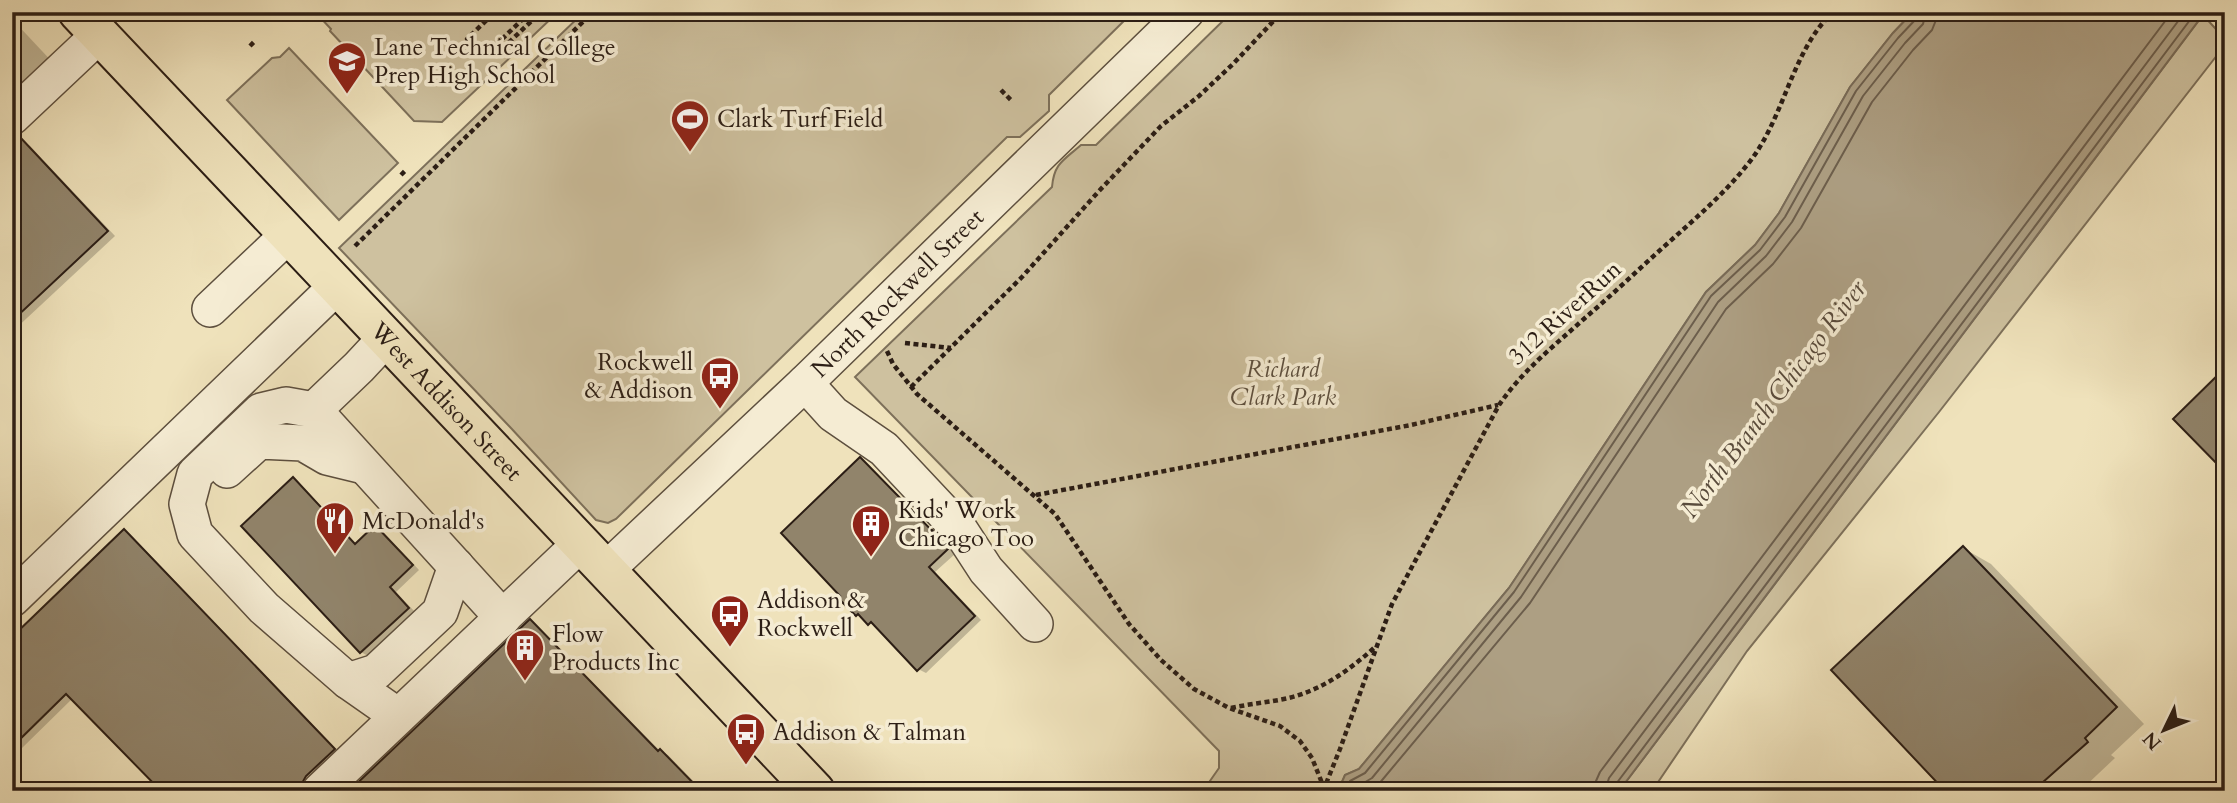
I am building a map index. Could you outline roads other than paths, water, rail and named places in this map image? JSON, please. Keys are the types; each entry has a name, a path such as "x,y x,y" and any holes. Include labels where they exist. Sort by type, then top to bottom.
{"main road":[{"name":"West Addison Street","path":"88,23 815,791"}],"street":[{"name":"North Rockwell Street","path":"320,791 503,618 593,557 805,383 1186,12"},
{"path":"12,117 88,23"},
{"path":"210,309 288,235"},
{"path":"12,598 337,286"},
{"path":"314,410 386,338"},
{"path":"805,383 833,414 884,449 960,530 986,570 1035,624"},
{"path":"398,716 348,681 264,608 195,534 187,504 195,474 261,411 286,405 314,410 503,618"},
{"path":"318,654 304,621 215,524 209,502 213,484 238,457 259,441 303,443 327,457 364,466"},
{"path":"348,681 376,672 440,612 456,566"}],"water":[{"name":"North Branch Chicago River","path":"1913,12 2205,12 1619,791 1338,791 1345,775 1359,769 1509,588 1706,292 1755,245 1779,213 1850,87"}],"place":[{"name":"Lane Technical College Prep High School","path":"347,95"},
{"name":"Clark Turf Field","path":"690,153"},
{"name":"Rockwell & Addison","path":"720,410"},
{"name":"McDonald's","path":"335,555"},
{"name":"Kids' Work Chicago Too","path":"871,558"},
{"name":"Addison & Rockwell","path":"730,648"},
{"name":"Flow Products Inc","path":"525,682"},
{"name":"Addison & Talman","path":"746,766"}],"park label":[{"name":"Richard Clark Park","path":"1283,383"}]}
